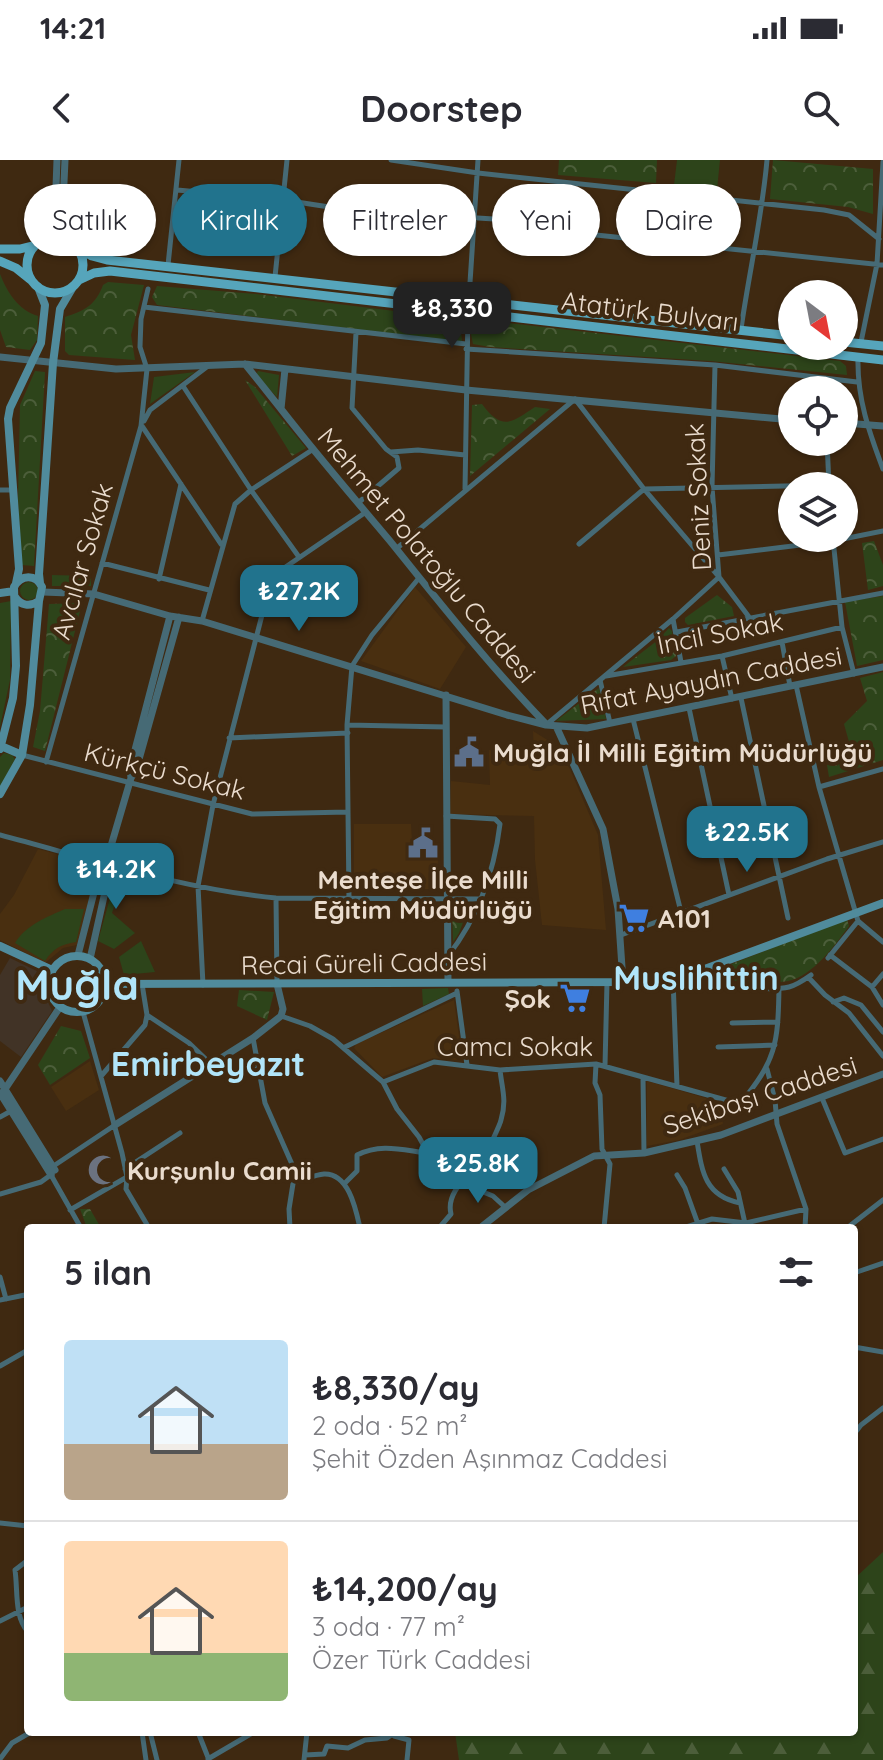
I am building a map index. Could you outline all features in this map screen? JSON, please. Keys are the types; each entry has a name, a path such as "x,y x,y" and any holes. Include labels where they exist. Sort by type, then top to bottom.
{"main road":[{"path":"0,249 24,248"},
{"path":"22,755 0,748 13,698 16,666 15,590 19,569 8,419 10,408 41,343 45,319 45,305 27,262 31,256"},
{"path":"0,794 22,755 30,705 41,592 39,574 53,363 60,309 76,283 83,263 79,256"},
{"name":"Atatürk Bulvarı","path":"92,256 778,334"},
{"path":"0,261 16,268 34,284 55,293 76,283"},
{"name":"Atatürk Bulvarı","path":"76,283 94,273 110,271 778,348"},
{"path":"468,312 469,298"},
{"path":"858,343 883,346"},
{"path":"858,357 861,343"},
{"name":"Atatürk Bulvarı","path":"858,357 883,360"},
{"path":"0,593 15,590 29,577 41,592"},
{"path":"15,590 26,605 41,592"},
{"name":"Recai Güreli Caddesi","path":"105,984 623,982 678,978 857,917 883,903"},
{"path":"0,946 52,970"},
{"path":"78,955 90,959 101,969 105,984 96,1004 83,1012 71,1012 60,1007 49,990 52,970 65,958 78,955"}],"street":[{"path":"56,184 57,160"},
{"path":"64,184 65,160"},
{"path":"177,184 179,160"},
{"path":"285,184 287,160"},
{"path":"391,160 478,173 824,210 849,215 879,239"},
{"path":"476,204 478,160"},
{"path":"741,330 752,252 763,203 767,160"},
{"path":"861,343 880,264 883,162"},
{"path":"476,219 528,221 548,230 880,264"},
{"path":"168,265 172,232"},
{"path":"275,277 277,256"},
{"path":"469,298 472,256"},
{"name":"Avcılar Sokak","path":"46,762 141,426 147,369 140,347 148,289"},
{"path":"144,307 466,347 715,365 807,376"},
{"path":"465,490 468,312"},
{"path":"356,333 352,408 397,457 399,468 358,503"},
{"path":"0,357 147,369 245,364 466,390 778,419"},
{"path":"210,364 150,410 141,426 222,545"},
{"name":"Mehmet Polatoğlu Caddesi","path":"245,364 312,450 501,677 546,725"},
{"name":"Deniz Sokak","path":"715,365 712,487 719,577 749,617"},
{"path":"281,409 285,369"},
{"path":"183,386 299,558"},
{"path":"858,386 883,469"},
{"path":"546,725 719,577 644,489 575,399"},
{"path":"396,549 575,399"},
{"path":"858,424 883,426"},
{"path":"202,621 235,504 312,450"},
{"path":"390,452 418,450 465,455"},
{"path":"159,579 182,483"},
{"path":"579,544 644,489 778,486"},
{"path":"0,490 12,490"},
{"path":"203,985 198,886 213,805 269,588 279,573 366,512"},
{"path":"858,536 883,531"},
{"path":"717,555 778,547"},
{"path":"834,552 842,627 854,674"},
{"path":"102,563 209,590"},
{"path":"349,898 348,729 352,666 372,635 419,578"},
{"name":"Rıfat Ayaydın Caddesi","path":"41,592 94,594 202,621 556,726 587,728 610,724 883,667"},
{"path":"677,632 883,593"},
{"path":"78,955 99,873 106,863 130,780 136,770 175,616"},
{"path":"673,619 681,662"},
{"name":"İncil Sokak","path":"602,678 722,656 842,627"},
{"path":"782,642 819,787 857,917 883,942"},
{"path":"722,656 737,699 788,918"},
{"path":"602,678 610,724"},
{"path":"446,695 447,956 457,993 467,1065"},
{"path":"689,708 729,895"},
{"path":"633,719 681,912"},
{"path":"556,726 603,829 621,935 623,982"},
{"path":"229,738 348,729 446,727"},
{"name":"Kürkçü Sokak","path":"22,755 130,780 252,814 348,812"},
{"path":"819,787 883,769"},
{"path":"446,816 495,819 500,824 492,875 459,942 447,956"},
{"path":"0,835 198,886 276,898 482,899"},
{"path":"621,935 839,855 883,842"},
{"path":"90,959 109,874 106,863"},
{"path":"0,1194 41,1182 52,1170 115,1125 253,1038 281,1016 283,1009 277,984 276,898"},
{"path":"857,917 829,956 872,987 883,1005"},
{"path":"872,987 883,974"},
{"path":"677,1086 678,978 705,984 779,988 797,985 810,976 833,1002 849,1013 883,1056"},
{"path":"605,1066 607,982"},
{"path":"102,1076 145,1025 147,1015 142,984"},
{"path":"779,988 775,1045 767,1068 776,1115 806,1209 805,1224"},
{"path":"345,1047 457,993"},
{"path":"833,1002 844,998 861,1005 883,1032"},
{"path":"2,1089 60,1007"},
{"path":"83,1012 115,1125 127,1177 126,1189 147,1224"},
{"path":"147,1015 189,1043 211,1065 238,1071 259,1069"},
{"path":"281,1016 310,1026 345,1047 383,1082 435,1166 459,1185 493,1196 506,1208"},
{"path":"732,1023 778,1022"},
{"path":"253,1038 265,1103 295,1171 290,1224"},
{"path":"718,1047 775,1045"},
{"name":"Camcı Sokak","path":"383,1082 434,1062 500,1070 596,1064 740,1104 767,1068"},
{"path":"596,1064 602,1149 610,1164 604,1224"},
{"path":"442,1224 451,1214 449,1207 459,1185 488,1151 500,1123 506,1095 500,1070"},
{"name":"Sekibaşı Caddesi","path":"485,1224 528,1190 594,1156 644,1153 697,1141 883,1074"},
{"path":"643,1077 644,1153"},
{"path":"2,1089 12,1110 52,1170"},
{"path":"2,1089 52,1170 79,1224"},
{"path":"822,1098 845,1153 883,1139"},
{"path":"0,1117 12,1110"},
{"path":"125,1169 180,1133"},
{"path":"697,1141 700,1162 710,1187 729,1201 740,1203"},
{"path":"344,1184 357,1171 357,1155 367,1150 388,1147 427,1153"},
{"path":"724,1169 738,1192 745,1224"},
{"path":"292,1182 326,1174 337,1178 344,1184 359,1215 360,1224"},
{"path":"677,1175 698,1224 712,1219 736,1224"},
{"path":"70,1210 127,1177"},
{"path":"852,1224 883,1200"},
{"path":"753,1224 806,1209"},
{"path":"858,1272 883,1263"},
{"path":"0,1277 3,1300 24,1297"},
{"path":"858,1348 883,1352"},
{"path":"0,1366 24,1352"},
{"path":"858,1429 883,1408"},
{"path":"0,1523 24,1526"},
{"path":"24,1563 15,1570 24,1630"},
{"path":"0,1621 24,1608"},
{"path":"0,1759 12,1743 24,1736"},
{"path":"143,1736 146,1760"},
{"path":"151,1736 157,1760"},
{"path":"199,1736 208,1760 247,1736"},
{"path":"307,1736 304,1758 324,1754 327,1746 348,1748 385,1736"},
{"path":"400,1736 409,1740 407,1760"}],"shaded area":[{"path":"415,587 466,647 440,689 361,661"},
{"path":"533,731 554,744 570,769 598,835 606,930 542,925 534,816 450,814 451,781 490,785 489,750 534,753"},
{"path":"354,824 411,824 413,859 438,860 437,889 354,890"},
{"path":"38,849 98,865 77,945 63,948 45,963 0,940 0,914 14,895"},
{"path":"10,958 43,974 41,986 52,1011 21,1057 0,1041 0,975"},
{"path":"454,1000 462,1058 433,1058 382,1077 354,1048 356,1044"},
{"path":"90,1061 99,1090 66,1111 51,1087"},
{"path":"647,1081 726,1104 722,1113 723,1124 679,1140 647,1146"}],"green space":[{"path":"559,160 657,160 656,183 558,175"},
{"path":"677,160 720,160 718,184 674,184"},
{"path":"773,160 873,169 873,214 848,207 770,199"},
{"path":"0,274 14,300 38,316 37,340 30,350 6,347 0,330"},
{"path":"108,282 144,285 131,335 135,360 69,355 65,351 65,317 88,306"},
{"path":"157,286 256,294 460,319 462,342 157,305 152,297"},
{"path":"474,319 778,354 778,360 840,361 846,366 847,375 711,361 490,347 473,344"},
{"path":"35,371 45,372 34,566 22,565 18,500 20,405"},
{"path":"258,371 279,375 277,397 256,375"},
{"path":"195,372 150,404 154,377"},
{"path":"245,380 255,387 306,448 292,456"},
{"path":"482,404 495,418 507,422 535,407 550,409 470,476 472,405"},
{"path":"874,541 883,565 883,586 868,590 862,543"},
{"path":"52,575 91,576 91,586 52,586"},
{"path":"29,582 38,591 29,600 20,591"},
{"path":"717,595 732,607 734,616 688,625 685,622 685,618"},
{"path":"883,596 883,660 857,666 845,602"},
{"path":"11,601 10,680 0,727 0,603"},
{"path":"82,603 45,751 33,747 40,711 49,604"},
{"path":"669,628 676,656 671,660 623,667 658,640"},
{"path":"883,672 883,760 829,777 827,765 853,756 844,724 867,701 860,678"},
{"path":"599,688 606,719 556,721"},
{"path":"4,753 15,759 0,787 0,757"},
{"path":"117,873 134,879 123,899 117,898 112,913 135,933 114,949 98,941"},
{"path":"452,904 470,904 453,942"},
{"path":"65,909 84,909 76,942 58,948 45,961 15,943 31,926"},
{"path":"847,919 849,926 830,950 815,966 797,978 767,983 698,977"},
{"path":"141,941 155,972 124,975 119,957"},
{"path":"448,988 449,994 423,1006 422,989"},
{"path":"239,990 274,992 267,1020 237,1006"},
{"path":"61,1026 81,1031 90,1058 50,1085 38,1065"},
{"path":"80,1209 90,1209 99,1224 86,1224"},
{"path":"883,1552 883,1760 459,1760 456,1736 858,1736 858,1575"}],"place":[{"name":"Muğla İl Milli Eğitim Müdürlüğü","path":"469,752"},
{"name":"Menteşe İlçe Milli Eğitim Müdürlüğü","path":"423,843"},
{"name":"A101","path":"634,918"},
{"name":"Şok","path":"575,998"},
{"name":"Kurşunlu Camii","path":"103,1170"}],"district":[{"name":"Muslihittin","path":"696,977"},
{"name":"Muğla","path":"77,984"},
{"name":"Emirbeyazıt","path":"208,1063"}]}
